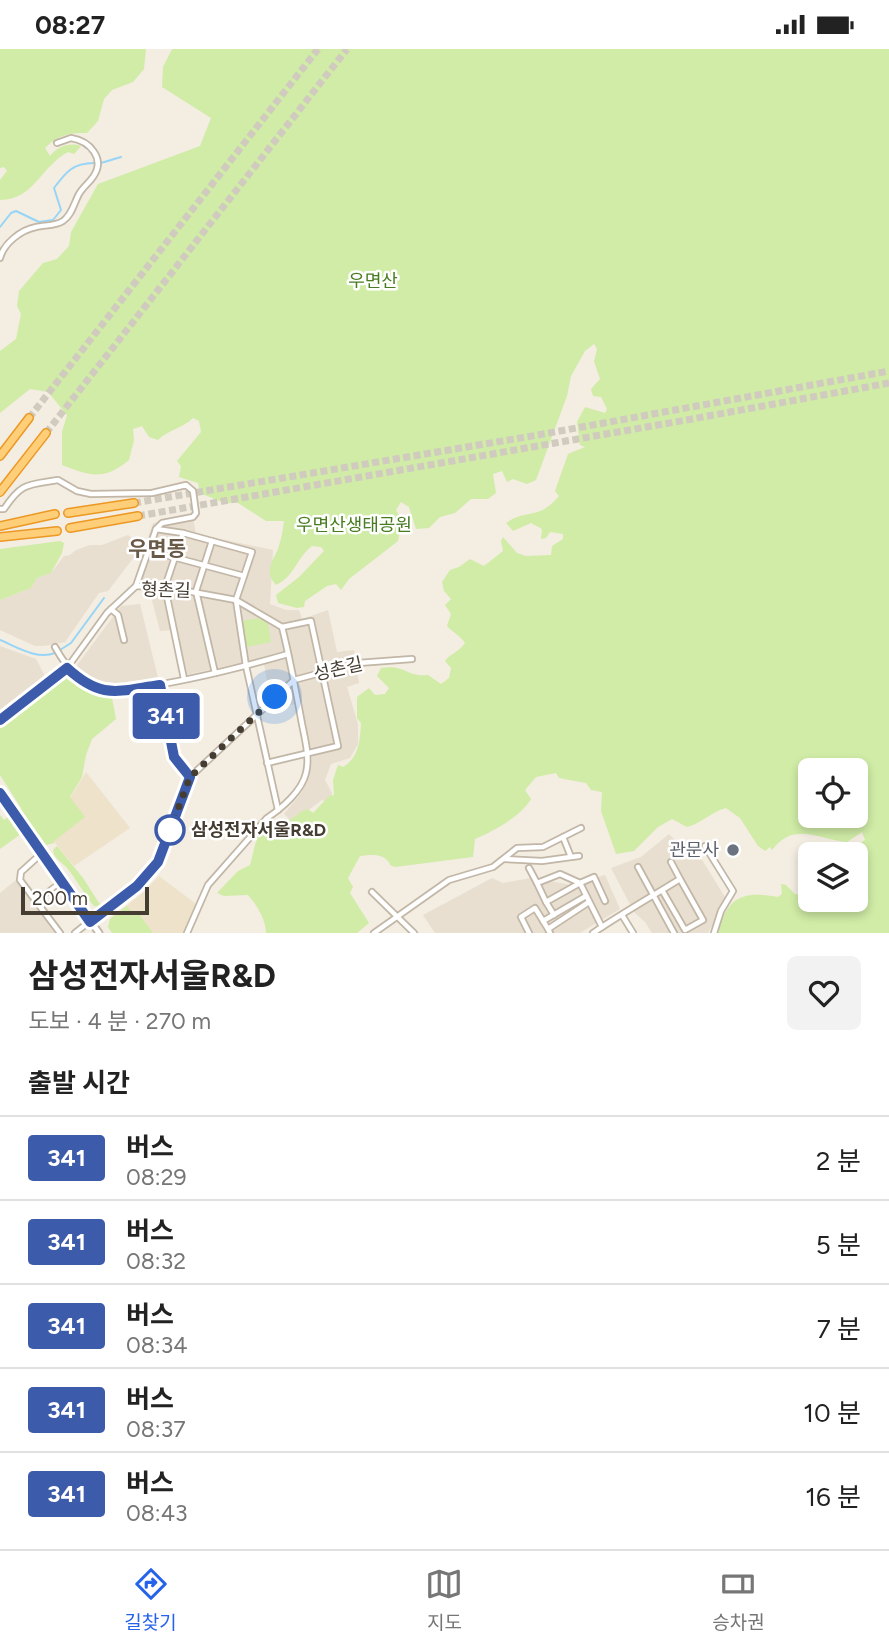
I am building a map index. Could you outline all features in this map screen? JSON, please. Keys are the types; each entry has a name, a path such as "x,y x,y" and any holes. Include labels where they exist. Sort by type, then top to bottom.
{"highway":[{"path":"0,456 29,418"},
{"path":"0,492 46,433"},
{"path":"68,513 134,503"},
{"path":"0,525 55,515"},
{"path":"70,528 138,516"},
{"path":"0,539 57,531"}],"street":[{"path":"0,258 15,237 33,227 62,222 94,176 98,165 96,155 89,145 72,138 57,143"},
{"path":"0,509 4,509 23,486 58,479 78,491 91,494 152,493 186,485 193,491 196,513 162,523 156,529 136,586"},
{"path":"156,529 183,533 252,552 236,600 246,666 278,811"},
{"path":"183,533 165,587 184,679"},
{"path":"212,541 196,591 215,673"},
{"path":"147,550 244,576"},
{"name":"형촌길","path":"0,720 67,668 111,610 136,586 196,591 236,600 282,627"},
{"path":"111,610 118,615 124,640"},
{"path":"187,933 208,885 267,818 278,811 299,789 306,773 307,754 282,627 311,621 338,746 307,754 267,763"},
{"path":"55,647 67,668 81,681 106,692 215,673 288,654"},
{"name":"성촌길","path":"75,933 148,875 158,862 190,777 294,680 358,663 412,659"},
{"path":"0,793 14,812"},
{"path":"376,932 449,880 493,866 517,848 543,846 581,828"},
{"path":"26,830 99,933"},
{"path":"564,837 571,857"},
{"path":"705,846 733,891 721,911 715,933"},
{"path":"42,853 25,867 20,880 60,933"},
{"path":"503,859 542,861 579,856"},
{"path":"662,890 685,931 703,920 671,862"},
{"path":"638,867 674,933"},
{"path":"529,868 554,915"},
{"path":"537,883 560,874 580,883 602,927"},
{"path":"546,902 594,877 605,901"},
{"path":"593,933 680,879"},
{"path":"36,901 62,881"},
{"path":"372,892 414,933"},
{"path":"543,921 588,899"},
{"path":"529,933 521,917 535,908 549,931 588,899"},
{"path":"622,915 633,933"}],"shaded area":[{"path":"193,518 196,534 273,550 270,604 286,610 299,610 302,619 328,610 337,652 354,650 359,683 347,687 358,724 358,744 350,758 331,764 325,780 332,793 331,799 326,802 322,800 292,822 284,814 302,792 311,769 312,757 301,702 272,711 263,658 181,676 171,630 160,631 150,593 144,594 134,581 153,523"},
{"path":"128,535 137,542 134,557 108,591 99,593 65,642 35,646 0,630 0,600 31,588 37,578 51,573 64,556 90,545 102,545"},
{"path":"140,604 158,678 106,687 75,668 121,606"},
{"path":"0,646 36,659 46,678 0,713"},
{"path":"86,772 130,828 74,866 38,822 70,798"},
{"path":"669,834 681,846 690,840 726,899 708,933 652,933 634,912 611,868 641,857"},
{"path":"605,875 620,909 580,933 435,933 423,915 492,878 503,883 531,878 573,885"},
{"path":"159,876 196,904 184,933 121,933 110,919"},
{"path":"16,880 57,933 0,933 0,893"}],"green space":[{"path":"0,49 146,49 144,69 133,82 112,90 104,99 98,121 87,133 64,136 45,148 50,156 64,146 81,146 74,154 68,152 59,158 21,194 12,199 0,200 0,180 7,171 4,167 0,168"},
{"name":"우면산","path":"172,49 889,49 889,933 718,933 726,911 732,904 746,896 778,897 782,894 781,884 798,894 798,912 868,912 868,842 861,842 865,840 862,832 847,842 797,834 780,841 772,850 770,847 765,851 758,846 740,818 726,808 687,827 672,819 658,827 634,851 616,854 601,811 602,792 591,790 586,783 559,778 556,773 536,777 525,790 531,799 527,805 506,822 475,839 473,857 395,867 381,856 360,856 348,878 353,887 350,893 369,923 357,933 266,933 260,913 248,895 224,896 217,893 238,871 250,865 257,840 264,831 305,810 313,813 329,796 334,795 333,780 338,765 343,767 352,759 359,742 361,723 357,718 357,697 369,688 375,695 385,694 389,688 377,676 381,668 389,667 428,675 441,684 449,678 451,668 445,661 465,643 447,626 451,614 445,605 451,599 444,591 442,582 450,570 470,559 484,566 503,551 503,537 517,553 526,556 551,555 552,546 563,539 563,534 550,532 546,538 541,539 542,529 531,523 513,531 506,523 539,512 552,504 559,496 555,491 568,454 585,447 580,445 577,422 585,407 605,413 607,409 601,397 593,396 591,389 600,379 594,361 597,349 594,344 585,351 571,376 567,396 536,480 527,484 513,479 507,482 502,471 493,474 496,493 488,499 471,499 455,513 440,517 429,528 416,529 409,507 401,502 396,510 402,521 398,541 349,579 341,590 336,584 327,586 305,601 304,607 297,608 278,603 276,595 299,577 324,551 321,547 312,546 288,577 276,585 272,581 270,567 279,546 284,521 266,521 238,503 224,503 200,493 198,483 179,477 181,466 177,461 201,432 199,421 193,418 158,440 149,437 142,426 133,429 134,440 129,460 104,474 89,474 62,465 62,432 67,415 48,392 30,389 0,413 0,351 16,339 21,314 17,306 19,291 43,263 57,259 69,246 71,232 98,184 200,146 211,118 162,87 163,67"},
{"path":"60,541 64,543 62,553 51,573 37,578 31,588 0,600 0,549"},
{"path":"258,618 268,623 271,642 246,647 242,621"},
{"path":"67,678 87,691 112,698 116,719 92,739 82,777 70,797 85,817 54,843 46,845 32,826 0,849 0,815 4,820 21,808 0,775 0,726"},
{"path":"57,846 103,905 101,907 94,906 71,873 56,858 53,850"},
{"path":"127,906 134,916 138,913 153,933 112,933 108,927 110,919"}],"waterway":[{"path":"101,163 121,157"},
{"path":"0,227 11,213 16,211 39,222 53,220 61,210 54,188 71,169 94,163"},
{"path":"60,650 71,643 104,598"},
{"path":"0,640 34,654 55,653"}],"tunnel":[{"path":"29,418 318,49"},
{"path":"46,433 347,49"},
{"path":"134,503 538,435 889,371"},
{"path":"138,516 889,383"},
{"path":"14,812 26,830"}],"bus line":[{"name":"341","path":"0,720 67,668 81,681 106,692 160,685 174,757 190,777 158,862 137,886 90,922 0,793"}],"place":[{"name":"삼성전자서울R&D","path":"170,830"},
{"name":"관문사","path":"733,850"}],"district":[{"name":"우면동","path":"157,549"}],"route":[{"path":"170,830 190,777 275,697"}],"park label":[{"name":"우면산생태공원","path":"354,525"}]}
